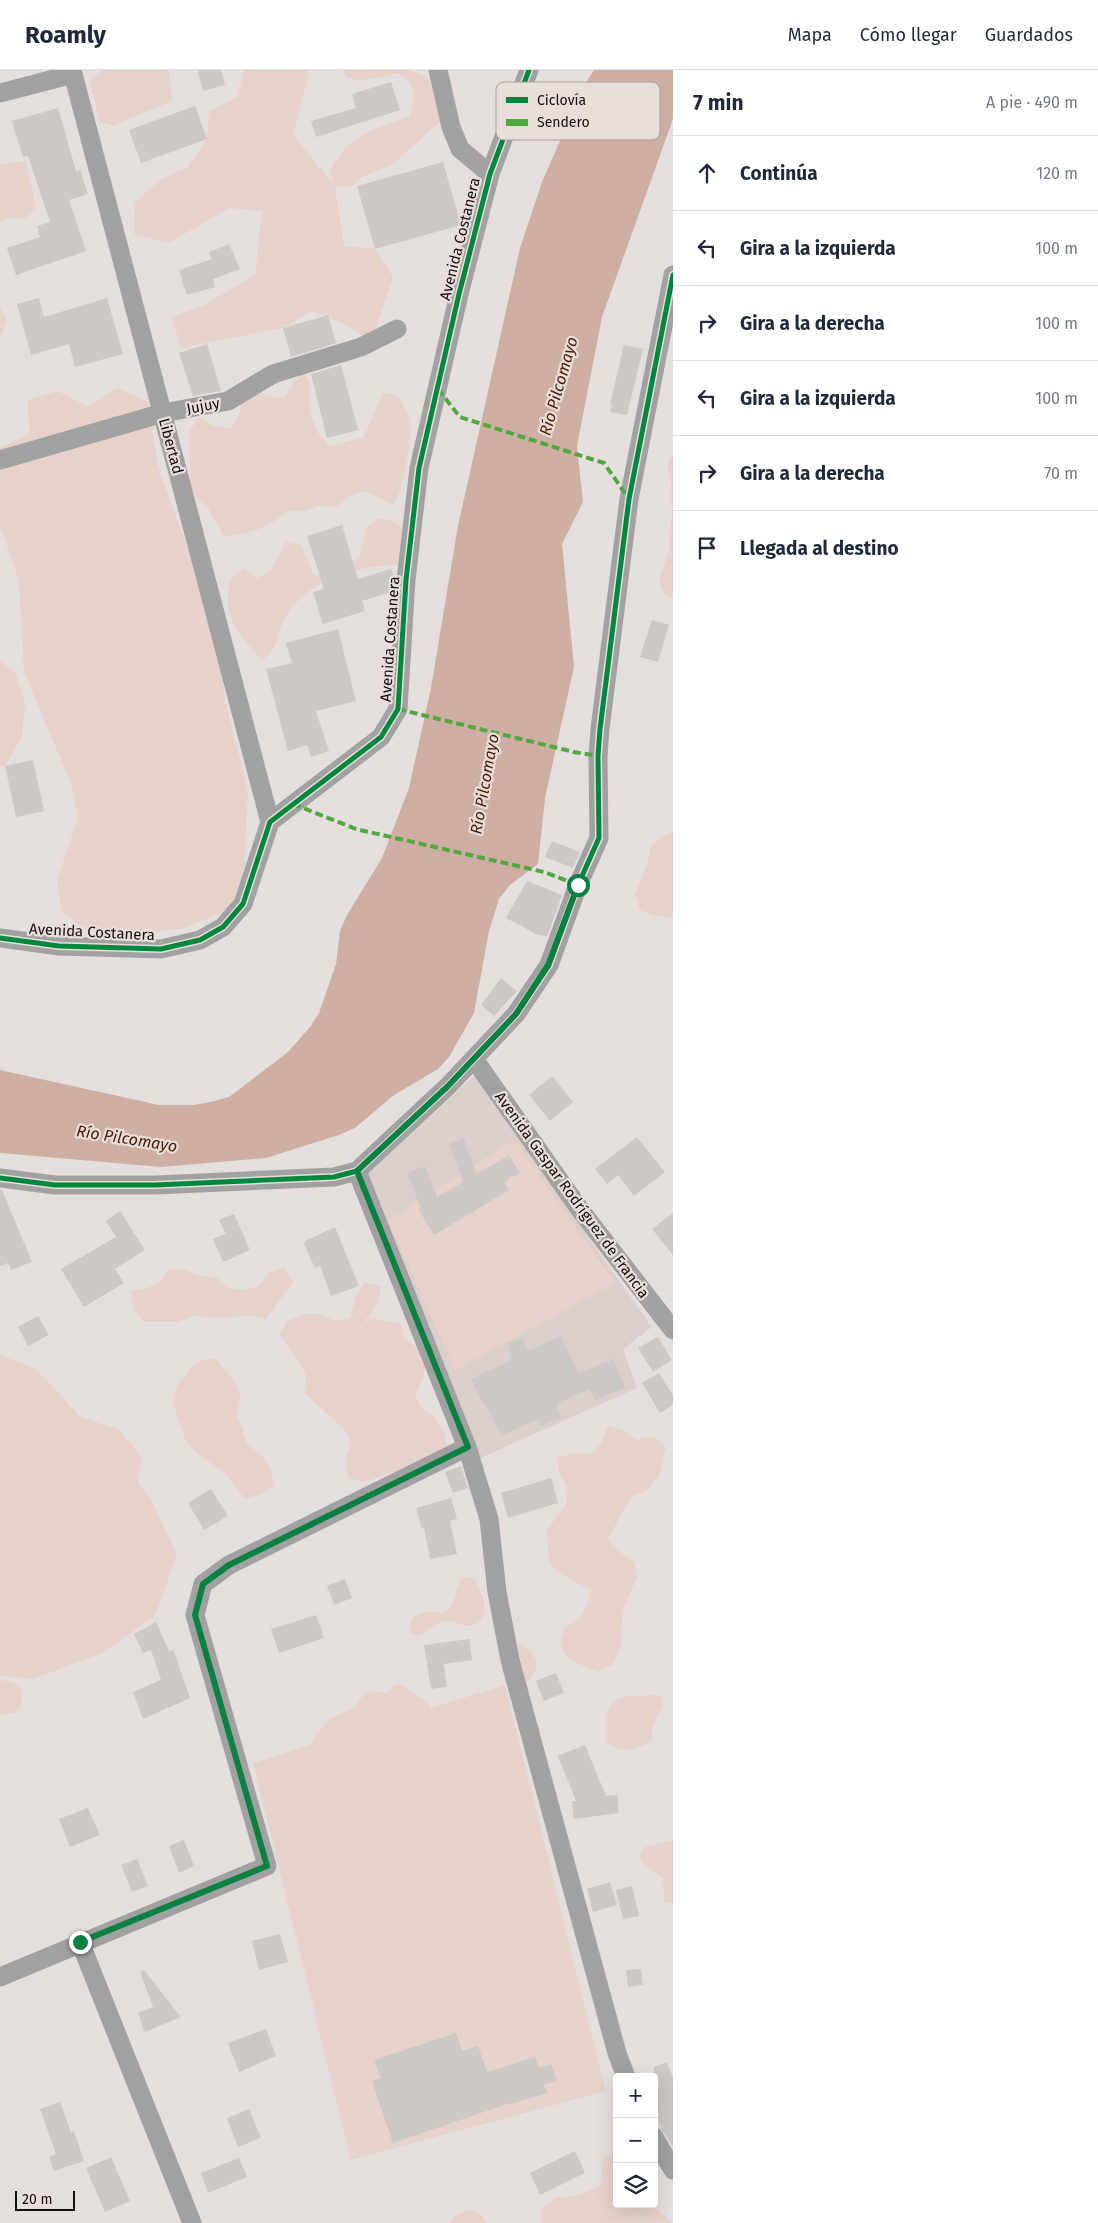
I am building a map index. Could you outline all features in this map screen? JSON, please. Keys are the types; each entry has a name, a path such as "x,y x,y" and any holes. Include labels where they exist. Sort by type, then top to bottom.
{"street":[{"path":"438,70 451,127 460,148 490,174"},
{"name":"Avenida Costanera","path":"524,82 529,70"},
{"path":"0,93 73,72"},
{"name":"Libertad","path":"73,72 270,822"},
{"name":"Avenida Costanera","path":"0,938 59,946 161,948 200,940 222,927 243,904 270,822 381,737 398,709 406,580 420,468 459,294 490,174 503,140"},
{"path":"0,1178 55,1186 155,1185 334,1177 357,1171 441,1093 516,1014 548,965 578,885 599,838 598,756 600,729 629,499 673,275"},
{"name":"Jujuy","path":"0,460 163,413 228,401 273,374 361,347 397,329"},
{"name":"Avenida Gaspar Rodríguez de Francia","path":"474,1059 581,1211 673,1330"},
{"path":"357,1171 468,1447 489,1519 497,1592 510,1660 617,2053 624,2073"},
{"path":"0,1977 80,1942 267,1866 195,1615 203,1584 229,1565 468,1447"},
{"path":"80,1942 192,2223"},
{"path":"658,2144 673,2170"}],"shaded area":[{"path":"103,70 169,70 172,100 115,126 100,122 89,81"},
{"path":"244,70 310,70 293,135 334,185 330,170 346,148 366,133 410,115 414,102 412,87 399,73 362,81 347,78 342,70 410,70 423,75 437,86 442,120 392,165 362,177 351,187 335,187 344,246 375,249 393,277 372,341 343,323 311,311 283,328 181,348 172,317 202,306 255,275 262,211 229,208 169,243 134,234 135,202 159,181 188,167 207,139 209,111 238,96"},
{"path":"26,161 36,208 25,219 8,218 0,223 0,164"},
{"path":"0,308 7,319 0,337"},
{"path":"303,370 310,385 309,401 312,417 318,433 330,446 364,437 383,392 398,396 408,417 410,443 401,488 394,505 364,491 349,497 336,507 319,506 305,511 288,511 266,526 242,534 224,536 208,508 196,497 190,482 189,432 199,417 214,426 231,428 240,414 240,397 253,387 267,396 284,398"},
{"path":"117,388 148,402 158,467 217,629 225,699 248,792 243,904 184,928 120,936 89,931 62,913 57,880 78,817 72,786 24,672 19,580 0,526 0,448 29,434 28,400 58,391 88,407"},
{"path":"673,451 673,598 666,596 659,581 669,550 669,533 672,517 671,483 667,468"},
{"path":"380,518 396,522 407,534 402,565 386,565 353,571 320,584 294,605 285,618 275,645 262,661 233,624 228,604 231,578 245,568 257,578 271,571 286,542 301,545 314,576 330,571 359,558 367,526"},
{"path":"0,660 16,674 25,703 22,737 5,766 0,767"},
{"path":"673,832 673,918 657,916 640,910 635,894 648,863 650,847 662,836"},
{"path":"474,1076 652,1327 623,1349 637,1388 478,1459 366,1176"},
{"path":"514,1140 615,1283 455,1370 388,1220"},
{"path":"284,1268 293,1282 266,1319 250,1316 212,1318 195,1316 178,1322 144,1322 134,1310 131,1291 144,1289 157,1283 169,1269 185,1270 199,1276 216,1277 228,1288 244,1290 259,1286 269,1273"},
{"path":"365,1282 381,1286 378,1302 361,1327 369,1319 401,1323 404,1337 418,1350 424,1362 423,1376 415,1393 421,1408 434,1417 444,1431 447,1447 413,1480 398,1471 364,1482 348,1478 345,1461 351,1443 343,1428 304,1393 305,1372 279,1334 289,1320 304,1314 321,1314 335,1321 350,1318 356,1296"},
{"path":"0,1355 36,1369 81,1417 120,1430 142,1458 138,1483 151,1499 177,1555 155,1616 102,1653 33,1679 0,1676"},
{"path":"214,1358 235,1382 241,1397 237,1414 247,1444 262,1456 271,1469 274,1485 262,1494 245,1499 224,1472 196,1453 185,1439 173,1403 177,1386 196,1362"},
{"path":"608,1426 625,1431 637,1440 653,1436 666,1448 657,1479 648,1489 631,1497 608,1539 619,1551 633,1561 637,1577 624,1607 620,1650 612,1665 598,1672 568,1659 560,1644 565,1628 583,1612 591,1589 568,1578 549,1563 547,1530 566,1504 568,1488 559,1474 558,1457 575,1453 591,1454 602,1442"},
{"path":"463,1577 471,1577 479,1587 484,1608 481,1619 472,1626 447,1621 442,1622 419,1635 411,1634 411,1626 416,1616 431,1612 444,1613 449,1608"},
{"path":"521,1644 530,1651 537,1661 532,1676 520,1687 512,1645"},
{"path":"0,1680 14,1682 22,1691 22,1704 14,1713 0,1715"},
{"path":"400,1684 427,1702 431,1708 505,1685 606,2091 351,2160 253,1763 312,1744 315,1736 331,1718 354,1708 364,1694 370,1691 387,1693 392,1687"},
{"path":"653,1694 661,1696 663,1704 652,1728 653,1738 642,1746 630,1750 618,1748 607,1741 607,1718 610,1706 620,1698"},
{"path":"673,1840 673,1904 664,1902 663,1878 641,1862 640,1854 645,1847"},
{"path":"613,2155 613,2208 655,2208 672,2223 543,2223 541,2215 543,2206 550,2204 556,2197 569,2197 580,2194 603,2183 601,2169 604,2156"},
{"path":"472,2210 488,2223 450,2223 459,2214"}],"water":[{"name":"Río Pilcomayo","path":"594,70 673,70 673,119 602,317 577,446 583,502 562,544 574,667 545,798 538,864 510,885 499,899 489,931 474,1013 449,1057 438,1069 394,1095 355,1128 339,1135 266,1158 161,1167 0,1153 0,1070 159,1105 193,1105 211,1102 229,1097 288,1052 310,1027 319,1013 336,964 340,931 347,915 382,858 409,788 431,688 458,526 520,248 542,182 560,140 660,140 660,82 586,82"}],"building":[{"path":"198,70 221,70 225,85 203,91"},
{"path":"391,82 400,110 316,137 311,121 356,108 352,94"},
{"path":"195,106 207,139 141,163 129,130"},
{"path":"58,108 76,171 80,170 88,194 69,200 86,251 16,275 7,248 40,237 37,226 50,222 28,156 23,157 12,121"},
{"path":"443,162 461,225 375,249 357,186"},
{"path":"229,244 240,269 213,279 215,287 187,295 179,270 212,259 209,252"},
{"path":"39,298 44,317 107,298 123,354 75,367 69,344 31,355 17,304"},
{"path":"328,315 336,343 291,357 283,328"},
{"path":"207,344 221,391 193,396 179,353"},
{"path":"624,345 643,349 627,415 610,412 612,405 610,404"},
{"path":"341,365 358,430 327,438 311,374"},
{"path":"342,525 358,579 391,569 395,580 394,591 362,601 365,611 323,624 313,592 324,589 307,536"},
{"path":"652,620 669,625 658,662 640,657"},
{"path":"338,629 356,701 316,711 329,751 311,757 307,745 288,751 266,669 292,663 286,643"},
{"path":"33,760 44,811 16,817 5,766"},
{"path":"552,841 580,852 573,868 545,857"},
{"path":"527,881 562,895 547,937 538,935 506,918"},
{"path":"501,978 517,991 494,1016 481,1005"},
{"path":"552,1076 573,1102 550,1121 529,1095"},
{"path":"637,1137 665,1172 634,1196 618,1175 607,1184 595,1169"},
{"path":"464,1138 476,1174 509,1155 520,1173 504,1182 509,1190 434,1235 418,1209 421,1208 407,1173 425,1166 437,1197 463,1182 449,1143"},
{"path":"0,1189 32,1262 11,1270 8,1263 0,1266"},
{"path":"120,1211 145,1250 115,1269 124,1283 84,1307 61,1269 116,1237 106,1221"},
{"path":"673,1213 673,1255 652,1229"},
{"path":"234,1214 250,1250 223,1262 213,1239 226,1234 219,1220"},
{"path":"335,1227 359,1286 331,1296 320,1266 315,1268 303,1242"},
{"path":"38,1316 49,1335 28,1346 18,1327"},
{"path":"561,1336 578,1373 614,1359 625,1388 595,1400 590,1389 556,1404 561,1418 541,1426 538,1419 501,1436 471,1379 510,1361 509,1357 511,1356 507,1343 523,1338 528,1351"},
{"path":"658,1337 672,1360 653,1372 638,1348"},
{"path":"659,1373 673,1395 673,1405 660,1413 642,1383"},
{"path":"461,1466 468,1488 453,1493 445,1472"},
{"path":"551,1478 558,1503 508,1518 501,1493"},
{"path":"211,1489 228,1516 204,1530 188,1503"},
{"path":"451,1498 457,1519 450,1521 457,1554 430,1559 424,1528 422,1529 416,1508"},
{"path":"345,1579 352,1598 334,1605 327,1586"},
{"path":"316,1615 324,1638 279,1653 271,1629"},
{"path":"156,1622 169,1651 173,1650 190,1698 143,1719 133,1692 161,1680 151,1650 143,1653 134,1634"},
{"path":"469,1639 472,1660 444,1664 447,1687 431,1689 424,1645"},
{"path":"556,1673 564,1693 544,1701 536,1681"},
{"path":"585,1745 606,1796 617,1795 619,1813 574,1819 572,1801 576,1801 558,1756"},
{"path":"88,1808 100,1835 70,1847 59,1819"},
{"path":"184,1840 194,1866 179,1873 169,1846"},
{"path":"137,1859 148,1886 132,1892 121,1865"},
{"path":"610,1882 617,1905 593,1912 587,1889"},
{"path":"632,1886 639,1916 623,1919 616,1890"},
{"path":"280,1934 288,1962 259,1970 252,1941"},
{"path":"641,1969 643,1985 628,1987 626,1970"},
{"path":"144,1970 181,2017 145,2032 138,2013 153,2007 140,1972"},
{"path":"266,2029 276,2056 239,2072 228,2043"},
{"path":"456,2033 462,2051 478,2046 487,2072 535,2057 539,2068 551,2064 557,2080 544,2085 547,2093 510,2103 393,2143 372,2081 381,2078 374,2060"},
{"path":"667,2062 673,2078 673,2147 658,2120 658,2073 654,2073 654,2067"},
{"path":"60,2102 71,2132 74,2131 84,2161 54,2171 49,2157 56,2154 40,2109"},
{"path":"249,2109 261,2138 238,2147 227,2118"},
{"path":"575,2151 585,2173 540,2195 530,2173"},
{"path":"111,2157 130,2201 105,2212 86,2168"},
{"path":"239,2158 247,2177 208,2193 201,2173"}],"marked path":[{"path":"438,389 460,417 604,463 629,499"},
{"path":"398,709 574,752 598,756"},
{"path":"293,804 356,829 544,872 578,885"}],"cycle path":[{"path":"524,82 529,70"},
{"path":"0,938 59,946 161,949 200,940 223,927 243,904 270,822 381,737 398,709 406,580 419,468 459,294 490,174 503,140"},
{"path":"0,1178 55,1185 155,1185 334,1177 357,1171 448,1086 516,1014 549,965 578,885 599,838 598,756 600,729 629,499 673,275"}],"route":[{"path":"80,1942 267,1866 195,1615 203,1584 229,1565 468,1447 357,1171 448,1086 516,1014 548,965 578,885"}]}
